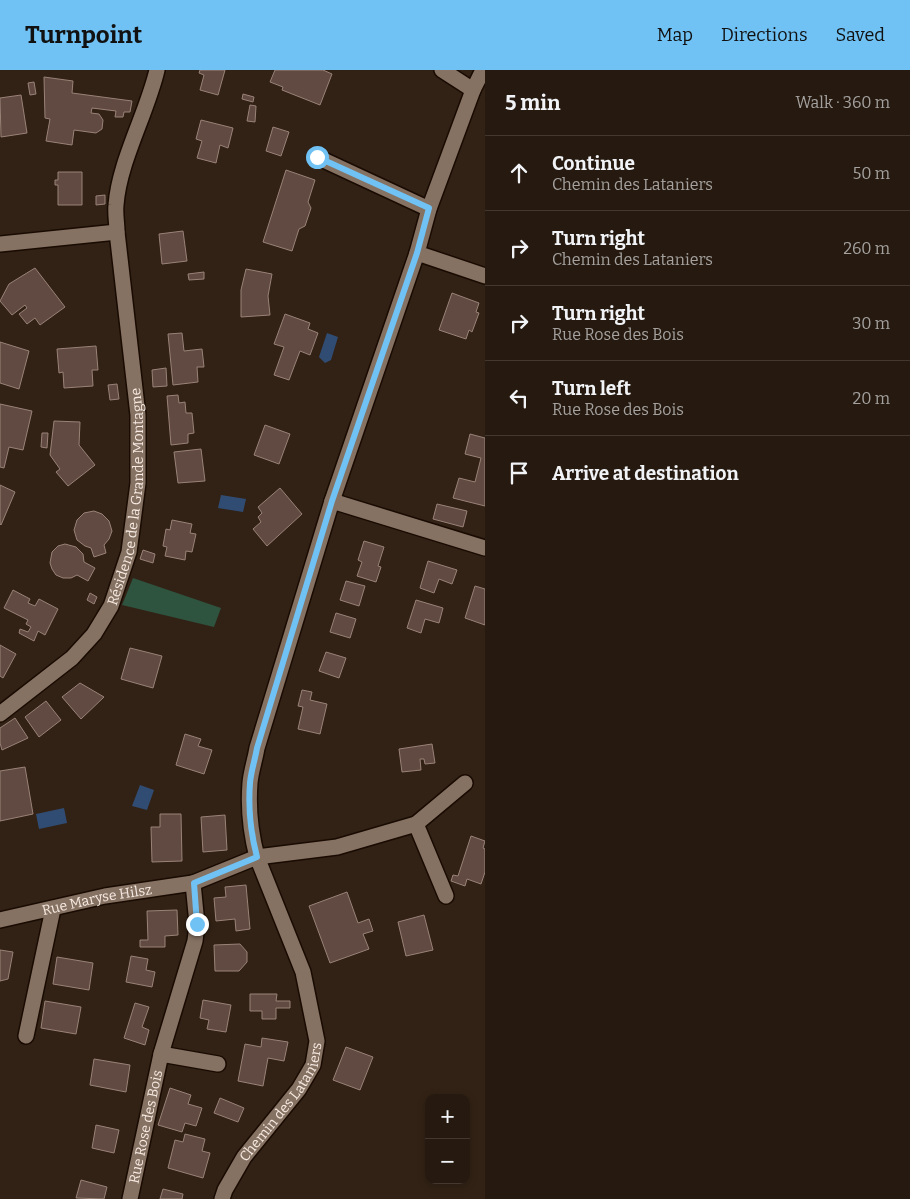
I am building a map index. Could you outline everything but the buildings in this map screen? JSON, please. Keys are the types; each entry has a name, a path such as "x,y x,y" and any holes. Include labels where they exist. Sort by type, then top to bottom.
{"street":[{"name":"Résidence de la Grande Montagne","path":"0,714 72,658 94,634 110,606 130,552 138,483 138,415 117,232 116,205 122,175 157,70"},
{"path":"442,70 473,90"},
{"name":"Chemin des Lataniers","path":"222,1199 225,1190 244,1157 299,1089 313,1065 317,1040 303,972 252,840 250,783 257,748 332,501 417,253 429,208 473,90 483,70"},
{"path":"317,157 429,208"},
{"path":"0,244 117,232"},
{"path":"417,253 485,276"},
{"path":"332,501 485,548"},
{"path":"194,883 257,857 337,847 416,824 465,783"},
{"path":"416,824 446,896"},
{"name":"Rue Maryse Hilsz","path":"0,920 105,896 194,883"},
{"name":"Rue Rose des Bois","path":"130,1199 161,1054 194,941 197,924 194,883"},
{"path":"26,1036 53,909"},
{"name":"Rue Rose des Bois","path":"161,1054 218,1064"}],"green space":[{"path":"133,578 221,608 214,627 122,605"}],"water":[{"path":"327,333 338,337 331,360 325,363 319,357"},
{"path":"221,495 246,499 243,512 218,508"},
{"path":"140,785 154,790 147,810 132,806"},
{"path":"64,808 67,823 39,829 36,814"}],"route":[{"path":"197,924 194,883 257,857 252,840 250,819 250,783 257,748 332,501 417,253 429,208 317,157"}]}
